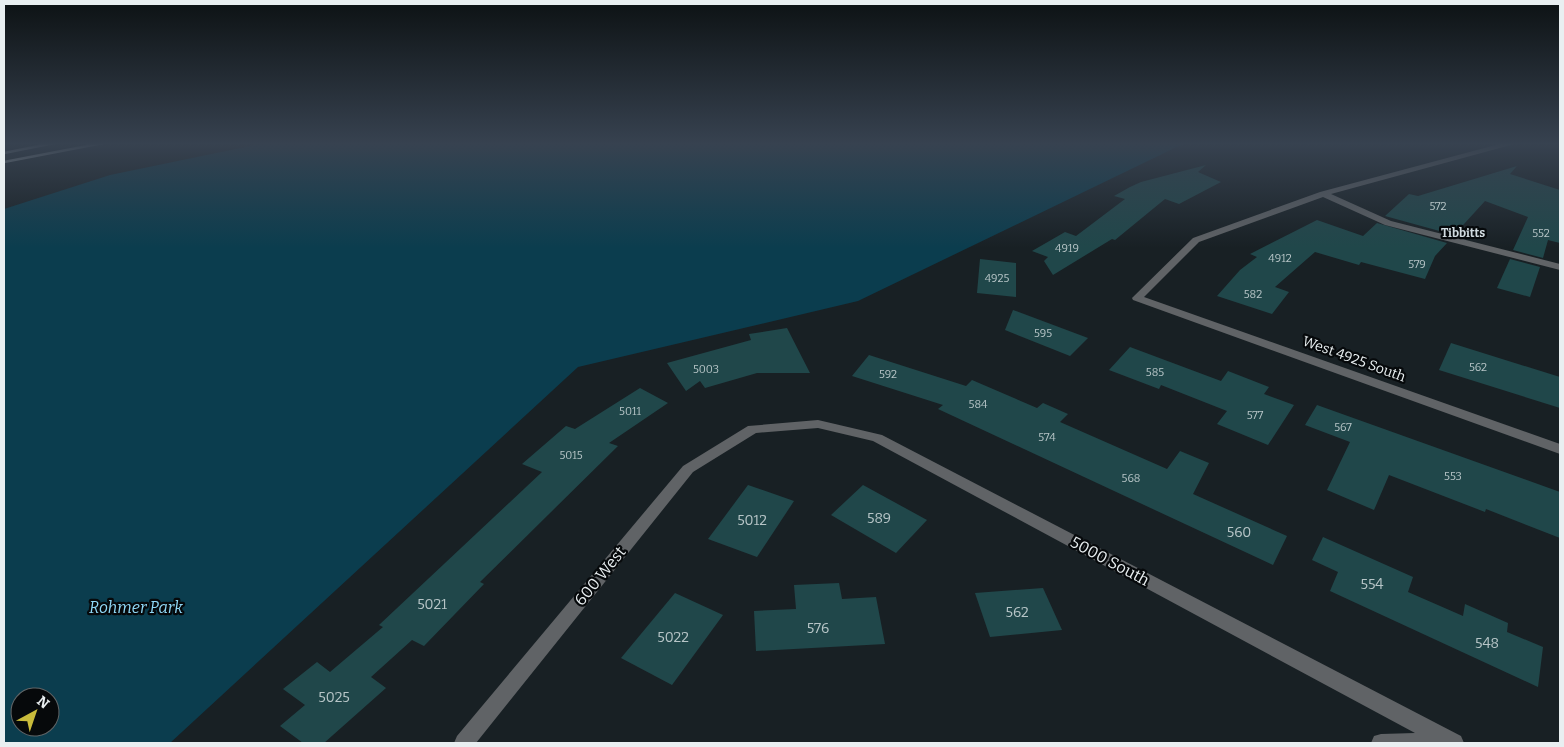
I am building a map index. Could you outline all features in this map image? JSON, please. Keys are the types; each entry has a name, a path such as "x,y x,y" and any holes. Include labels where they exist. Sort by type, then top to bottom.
{"street":[{"path":"1323,194 1383,178"},
{"path":"1323,194 1388,223 1560,267"},
{"name":"West 4925 South","path":"1323,194 1196,240 1137,298 1560,449"},
{"name":"5000 South","path":"753,429 818,424 877,438 1452,742"},
{"name":"600 West","path":"464,743 688,469 753,429"},
{"path":"1381,743 1452,742"}],"green space":[{"name":"Rohmer Park","path":"101,178 1113,178 858,301 578,367 170,743 4,743 4,209"}],"building":[{"path":"1157,178 1211,178 1221,182 1179,204 1165,199 1115,240 1112,239 1053,275 1044,261 1048,257 1032,251 1065,232 1076,236 1125,199 1114,196 1141,182"},
{"path":"1478,178 1522,178 1560,190 1560,243 1548,240 1543,258 1513,250 1528,217 1485,201 1454,235 1385,216 1409,194 1418,196"},
{"path":"1317,220 1363,236 1377,223 1447,243 1435,256 1425,279 1361,262 1359,265 1315,252 1275,287 1289,292 1272,314 1217,296 1240,270 1257,257 1250,254"},
{"path":"980,259 1016,263 1016,297 977,293"},
{"path":"1510,259 1540,267 1530,297 1497,288"},
{"path":"1013,310 1088,338 1070,356 1005,330"},
{"path":"787,328 810,373 757,373 705,388 700,381 686,391 667,363 751,340 749,334"},
{"path":"1451,343 1560,377 1560,408 1439,370"},
{"path":"1130,347 1221,381 1228,371 1269,387 1264,394 1294,405 1268,445 1217,424 1227,411 1161,385 1159,389 1109,370"},
{"path":"869,355 966,386 972,380 1037,408 1043,403 1068,414 1060,422 1167,469 1180,451 1209,463 1193,494 1287,536 1273,565 938,409 943,405 852,376"},
{"path":"640,388 668,403 609,443 618,446 480,582 484,584 424,646 412,640 371,677 386,688 324,743 303,743 280,726 305,705 283,689 317,662 330,672 383,627 379,625 542,472 522,464 566,426 575,429"},
{"path":"1317,405 1560,492 1560,538 1486,509 1485,512 1389,475 1374,510 1327,490 1350,442 1305,425"},
{"path":"748,485 794,501 757,557 708,539"},
{"path":"863,485 927,520 896,553 831,515"},
{"path":"1323,537 1413,577 1408,592 1463,616 1465,604 1508,623 1507,632 1543,647 1538,687 1330,591 1338,572 1312,560"},
{"path":"839,583 842,599 876,597 885,644 756,651 754,611 796,609 794,585"},
{"path":"1043,588 1062,630 990,637 975,593"},
{"path":"675,593 723,615 672,685 621,658"}],"district":[{"name":"Tibbitts","path":"1463,233"}]}
